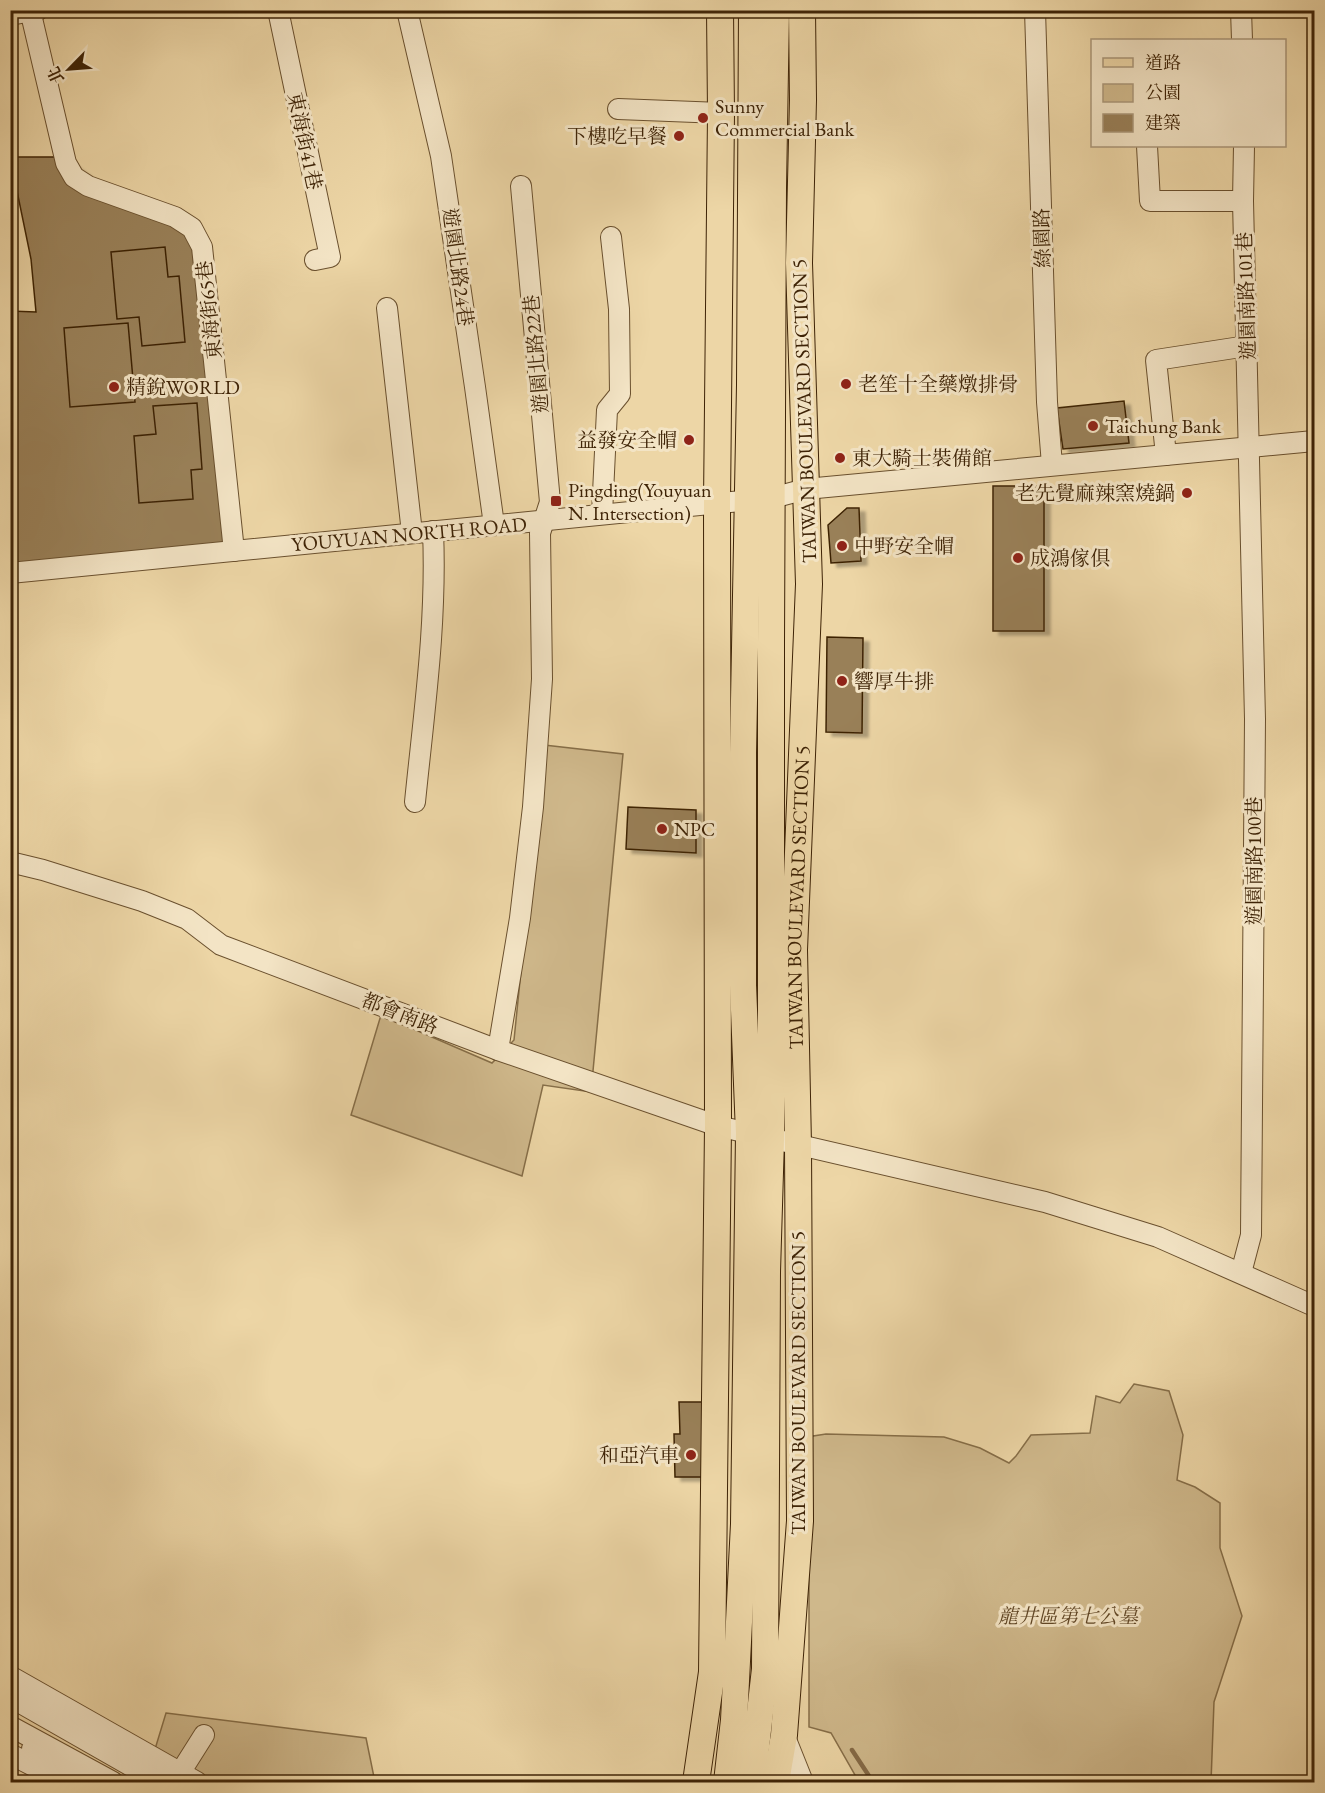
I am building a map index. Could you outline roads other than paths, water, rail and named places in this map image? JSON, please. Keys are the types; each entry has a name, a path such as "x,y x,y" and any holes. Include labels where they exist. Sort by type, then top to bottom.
{"main road":[{"path":"696,1782 712,1672 718,1126 716,845 720,10"},
{"name":"TAIWAN BOULEVARD SECTION 5","path":"752,10 750,373 759,499"},
{"name":"TAIWAN BOULEVARD SECTION 5","path":"752,1782 765,1669 766,1283 760,1136 743,974 743,753 759,499 773,188 776,10"},
{"name":"TAIWAN BOULEVARD SECTION 5","path":"776,1782 784,1735 800,1521 798,1145 794,950 809,584 799,263 803,100 802,10"},
{"name":"TAIWAN BOULEVARD SECTION 5","path":"727,1782 734,1720 760,1136"}],"street":[{"name":"東海街41巷","path":"278,10 330,257 315,260"},
{"name":"遊園北路24巷","path":"407,10 441,156 476,387 494,525"},
{"name":"綠園路","path":"1035,10 1047,402 1052,465"},
{"path":"1241,10 1242,39"},
{"path":"10,15 33,11"},
{"name":"東海街65巷","path":"33,11 66,163 74,177 88,186 176,217 192,228 202,247 234,551"},
{"path":"618,109 721,113"},
{"path":"1147,147 1150,201 1243,201"},
{"name":"遊園南路101巷","path":"1244,147 1243,201 1249,447"},
{"name":"遊園北路22巷","path":"498,1050 520,918 533,807 542,679 540,533 550,502 521,186"},
{"path":"602,514 607,410 621,394 620,309 611,237"},
{"path":"387,309 412,533"},
{"path":"1166,455 1156,360 1247,346"},
{"name":"YOUYUAN NORTH ROAD","path":"10,573 759,499 806,489 1314,441"},
{"name":"遊園南路100巷","path":"1241,1272 1251,1235 1252,1211 1255,719 1249,447"},
{"path":"415,802 431,653 435,566 433,531"},
{"name":"都會南路","path":"10,862 142,901 187,919 221,945 498,1050 718,1126 1046,1202 1158,1237 1314,1306"},
{"path":"765,1669 784,1735 803,1782"},
{"path":"15,1686 119,1760 159,1782"},
{"path":"15,1686 189,1778 204,1735"},
{"path":"10,1726 113,1782"},
{"path":"10,1732 76,1782"},
{"path":"10,1754 64,1782"}],"waterway":[{"path":"852,1750 873,1782"}],"place":[{"name":"Sunny Commercial Bank","path":"703,118"},
{"name":"下樓吃早餐","path":"679,136"},
{"name":"老笙十全藥燉排骨","path":"846,384"},
{"name":"精銳WORLD","path":"114,387"},
{"name":"Taichung Bank","path":"1093,426"},
{"name":"益發安全帽","path":"689,440"},
{"name":"東大騎士裝備館","path":"840,458"},
{"name":"老先覺麻辣窯燒鍋","path":"1187,493"},
{"name":"Pingding(Youyuan N. Intersection)","path":"556,501"},
{"name":"中野安全帽","path":"842,546"},
{"name":"成鴻傢俱","path":"1018,558"},
{"name":"響厚牛排","path":"842,681"},
{"name":"NPC","path":"662,829"},
{"name":"和亞汽車","path":"691,1455"}],"park label":[{"name":"龍井區第七公墓","path":"1068,1616"}]}
